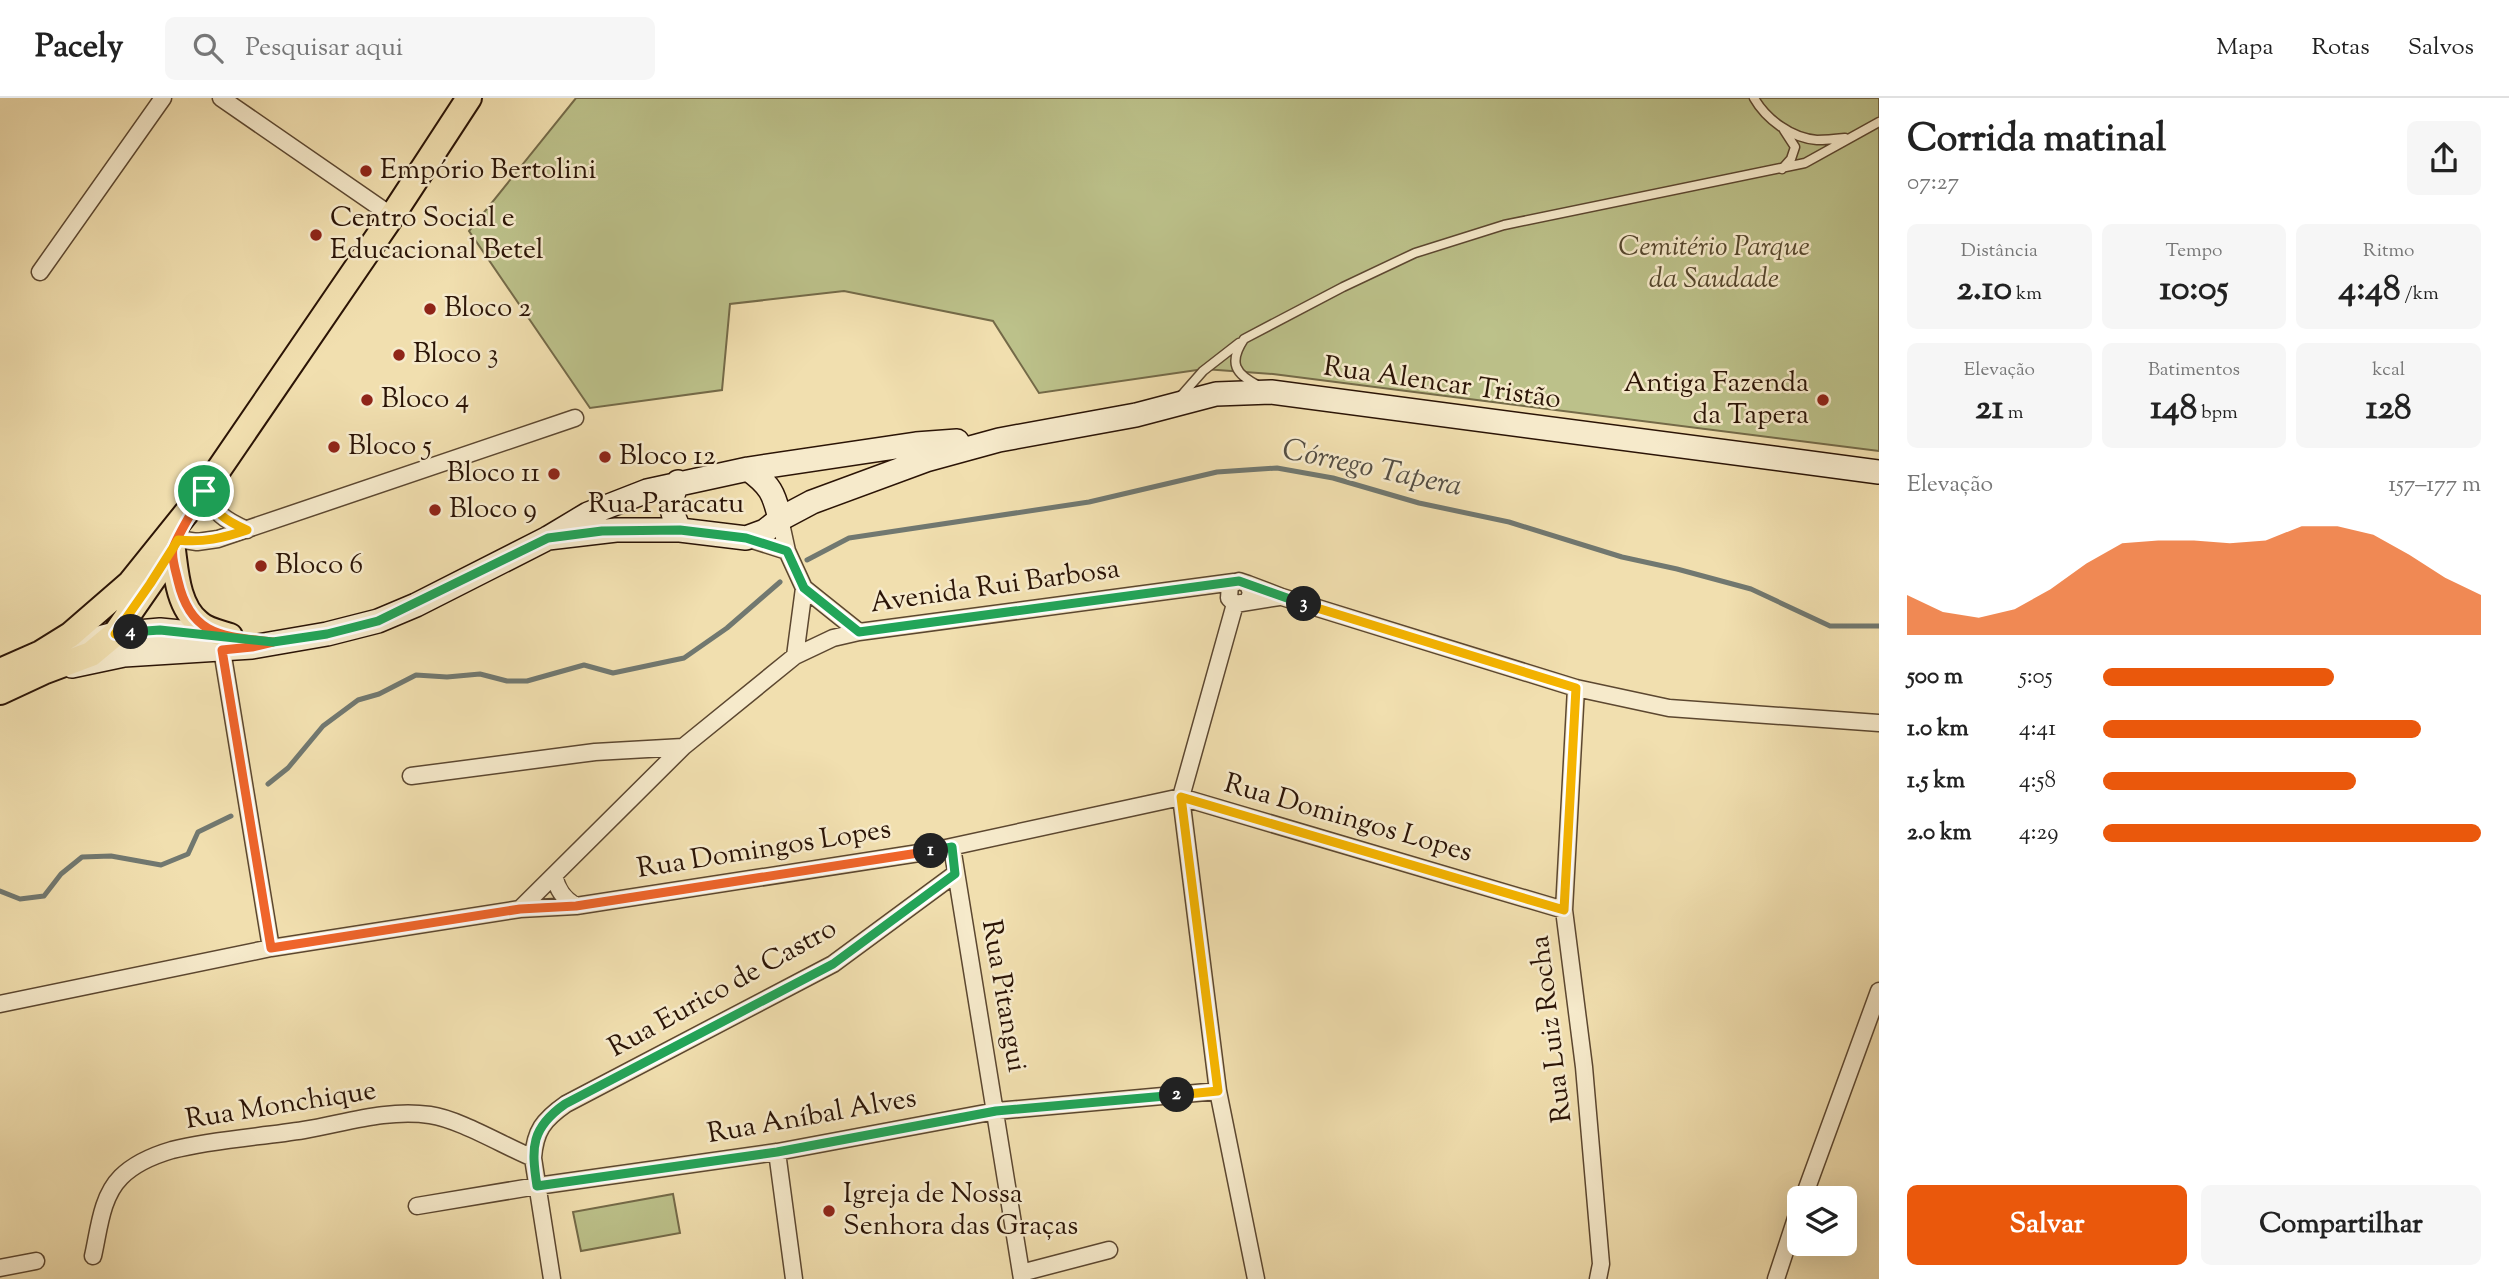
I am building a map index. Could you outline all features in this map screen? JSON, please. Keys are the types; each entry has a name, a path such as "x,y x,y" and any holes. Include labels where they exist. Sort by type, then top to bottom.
{"main road":[{"path":"41,653 80,628 130,583 204,491 392,216 469,98"},
{"name":"Rua Alencar Tristão","path":"780,519 811,502 877,477 999,440 1136,415 1216,394 1271,391 1879,472"},
{"name":"Rua Alencar Tristão","path":"748,469 916,444 999,440"},
{"path":"748,469 765,482 774,495 780,519"},
{"name":"Rua Paracatu","path":"0,692 62,666 226,643 273,642 327,634 378,621 548,538 588,514 678,482 748,469"},
{"path":"678,482 670,505 680,530"},
{"path":"62,666 91,654 115,634 175,545 204,491"},
{"name":"Rua Paracatu","path":"548,538 616,530 680,530 746,538 765,531 780,519"},
{"path":"175,545 176,574 186,608 199,624 226,643"},
{"name":"Rua Paracatu","path":"0,671 41,653 115,634 160,630 226,643"}],"street":[{"path":"40,272 163,98"},
{"path":"221,98 392,216"},
{"path":"175,545 218,539 247,530 575,418"},
{"path":"204,491 215,511 225,521 247,530"},
{"path":"780,519 787,551 804,588 859,632"},
{"path":"746,538 787,551"},
{"path":"1238,601 1228,589 1241,583"},
{"name":"Avenida Rui Barbosa","path":"520,909 682,747 794,656 833,638 859,632 1204,585 1241,583 1576,688 1669,708 1879,723"},
{"path":"1204,585 1238,601"},
{"path":"794,656 804,588"},
{"name":"Avenida Rui Barbosa","path":"1238,601 1282,597"},
{"path":"1238,601 1181,797 1218,1091 1256,1279"},
{"path":"226,643 271,948"},
{"name":"Rua Luiz Rocha","path":"1576,688 1564,910 1586,1080 1601,1264 1598,1279"},
{"path":"411,776 595,752 682,747"},
{"name":"Rua Domingos Lopes","path":"0,1004 271,948 520,909 576,906 952,847 1181,797 1564,910"},
{"name":"Rua Pitangui","path":"952,847 1022,1276"},
{"name":"Rua Eurico de Castro","path":"533,1158 534,1139 541,1126 565,1104 833,964 955,874"},
{"path":"554,875 560,891 576,906"},
{"path":"1808,1186 1879,991"},
{"name":"Rua Aníbal Alves","path":"416,1206 777,1152 996,1111 1218,1091"},
{"name":"Rua Monchique","path":"93,1256 105,1201 114,1185 123,1175 146,1160 172,1150 307,1130 367,1116 411,1113 434,1115 533,1158"},
{"path":"777,1152 794,1279"},
{"path":"533,1158 552,1279"},
{"path":"1022,1276 1109,1250"},
{"path":"1780,1276 1787,1251"},
{"path":"0,1268 36,1261"}],"lane":[{"path":"1754,98 1761,110 1783,129 1795,146 1791,159 1782,169"},
{"path":"1171,405 1203,372 1244,340 1321,298 1415,253 1504,225 1805,163 1879,122"},
{"path":"1783,129 1814,140 1848,138"},
{"path":"1244,340 1236,352 1236,368 1243,378 1271,391"}],"green space":[{"name":"Cemitério Parque da Saudade","path":"576,98 1879,98 1879,451 1273,374 1204,369 1039,393 993,321 844,291 730,304 722,390 590,408 469,231"},
{"path":"673,1194 680,1233 581,1251 573,1212"}],"waterway":[{"name":"Córrego Tapera","path":"807,560 849,538 1089,502 1217,472 1277,468 1333,478 1419,503 1509,522 1622,557 1751,589 1830,626 1879,626"},
{"name":"Córrego Tapera","path":"268,784 288,768 323,726 358,700 379,694 416,675 447,677 480,674 507,681 527,681 584,665 613,673 684,658 727,628 780,582"},
{"name":"Córrego Tapera","path":"0,891 20,899 44,896 61,874 82,857 111,856 161,865 188,854 198,832 231,816"}],"place":[{"name":"Empório Bertolini","path":"366,171"},
{"name":"Centro Social e Educacional Betel","path":"316,235"},
{"name":"Bloco 2","path":"430,309"},
{"name":"Bloco 3","path":"399,355"},
{"name":"Bloco 4","path":"367,400"},
{"name":"Antiga Fazenda da Tapera","path":"1823,400"},
{"name":"Bloco 5","path":"334,447"},
{"name":"Bloco 12","path":"605,457"},
{"name":"Bloco 11","path":"554,474"},
{"name":"Bloco 9","path":"435,510"},
{"name":"Bloco 6","path":"261,566"},
{"name":"Igreja de Nossa Senhora das Graças","path":"829,1211"}],"route":[{"path":"204,491 173,550 176,574 186,608 199,624 230,636 273,642 222,650 271,948 520,909 576,906 952,847 955,874 833,964 565,1104 551,1114 534,1139 533,1158 537,1186 777,1152 996,1111 1218,1091 1181,797 1564,910 1576,688 1282,597 1244,582 1204,585 859,632 804,588 787,551 746,538 680,530 616,530 548,538 416,605 378,621 327,634 273,642 160,630 115,634 178,540 197,542 218,539 247,530 225,521 215,511 204,491"}]}
